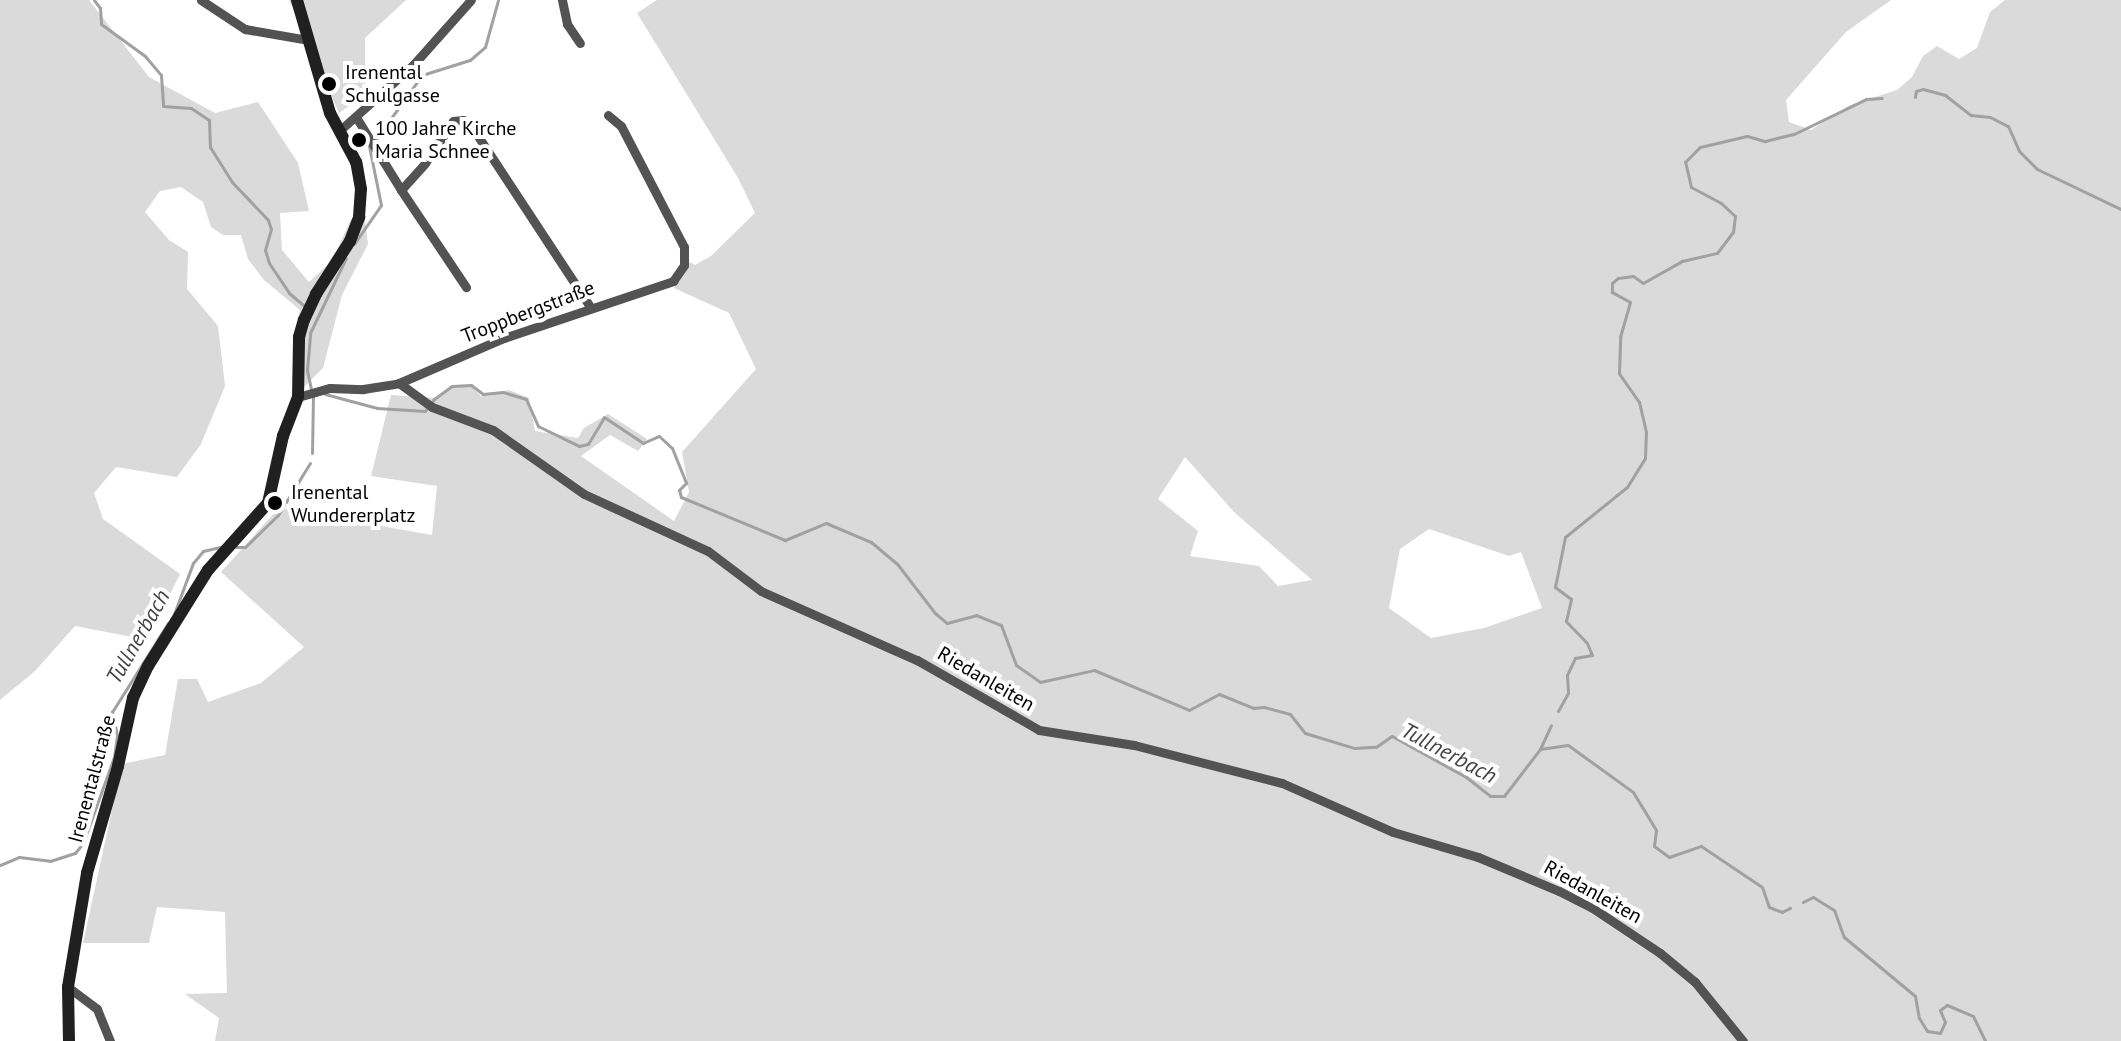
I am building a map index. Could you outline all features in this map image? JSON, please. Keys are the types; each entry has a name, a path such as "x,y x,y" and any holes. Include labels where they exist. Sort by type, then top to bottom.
{"street":[{"path":"201,0 245,29 309,40"},
{"path":"297,0 330,113 356,162 361,189 359,217 350,241 309,309 299,337 302,396 322,390 399,383"},
{"path":"339,131 431,47 471,0"},
{"path":"562,0 567,24 580,43"},
{"name":"Troppbergstraße","path":"399,383 501,339 673,281 684,265 684,247 621,126 608,115"},
{"path":"356,117 466,287"},
{"path":"401,190 425,163 453,121 463,120 477,135 590,307"},
{"name":"Riedanleiten","path":"399,383 428,405 493,430 584,494 708,551 761,591 917,660 1039,730 1134,745 1282,783 1393,832 1478,857 1559,891 1660,953 1695,982 1743,1041"},
{"name":"Irenentalstraße","path":"69,1041 68,987 87,873 118,766 133,698 148,666 223,551 268,503 283,436 302,396"},
{"path":"68,987 97,1009 110,1041"}],"shaded area":[{"path":"0,0 89,0 149,77 215,113 258,102 298,163 309,211 280,213 282,250 309,282 332,261 351,219 365,220 368,244 342,295 323,368 294,397 294,334 300,310 264,280 248,259 241,235 223,235 211,227 203,202 181,187 160,191 145,212 169,240 188,252 187,289 218,326 225,386 201,444 177,477 116,467 94,493 103,519 180,574 148,640 75,626 35,671 0,700"},
{"path":"289,0 406,0 365,38 365,95 339,113"},
{"path":"657,0 1891,0 1846,32 1786,100 1789,122 1811,130 1850,105 1897,90 1912,77 1923,56 1937,46 1959,59 1977,48 1990,12 2005,0 2121,0 2121,1041 215,1041 219,1018 185,994 227,993 225,912 157,907 149,943 83,943 122,764 165,755 178,679 197,679 208,702 261,683 304,647 221,572 279,508 432,535 437,486 371,476 391,395 435,398 453,385 472,387 481,396 509,390 529,398 535,431 578,438 584,428 608,414 647,439 638,451 610,435 581,456 674,521 689,492 682,452 756,369 729,313 674,288 690,262 695,265 711,256 755,213 738,178 637,13","holes":["1185,457 1234,512 1312,580 1278,586 1259,566 1190,556 1198,531 1158,499","1429,529 1509,556 1521,552 1542,608 1484,628 1431,638 1389,608 1400,549"]}],"waterway":[{"path":"94,0 100,8 101,24 145,56 161,75 163,106 191,108 209,120 210,147 232,182 268,220 271,229 265,250 269,263 289,293 307,308"},
{"path":"376,139 422,75 470,60 485,47 498,0"},
{"path":"1915,97 1916,91 1923,89 1945,95 1971,115 1990,117 2008,126 2019,151 2037,169 2121,209"},
{"path":"1558,711 1568,693 1567,675 1575,658 1592,655 1587,643 1566,621 1571,599 1555,587 1565,537 1627,487 1645,458 1646,432 1639,402 1619,373 1620,337 1630,302 1612,292 1612,283 1618,278 1633,276 1643,283 1682,261 1717,253 1733,232 1735,216 1721,203 1691,187 1685,162 1700,147 1747,136 1765,141 1794,134 1866,99 1882,98"},
{"path":"354,244 381,205 369,146"},
{"path":"311,389 307,370 310,333 346,258"},
{"name":"Tullnerbach","path":"325,394 377,408 425,411 434,399 452,386 471,385 483,394 503,392 526,399 538,426 579,446 588,444 604,417 643,443 659,436 672,448 686,483 679,490 681,497 785,540 826,523 871,542 898,565 935,613 947,623 976,615 1001,625 1016,665 1040,682 1094,670 1189,710 1219,694 1253,708 1264,707 1290,714 1305,733 1354,748 1376,747 1392,736 1466,777 1490,796 1504,796 1540,749 1568,745 1633,792 1656,830 1654,846 1669,857 1701,846 1762,887 1769,907 1782,912 1790,908"},
{"name":"Tullnerbach","path":"312,453 313,396"},
{"name":"Tullnerbach","path":"236,547 245,547 278,515 310,463"},
{"name":"Tullnerbach","path":"174,614 193,563 203,551 225,546"},
{"name":"Tullnerbach","path":"0,865 19,857 50,861 75,853 83,843 114,757 117,735 112,712 168,623"},
{"path":"1540,749 1551,725"},
{"name":"Tullnerbach","path":"1803,902 1813,897 1834,910 1844,937 1915,996 1919,1018 1927,1031 1940,1033 1945,1022 1940,1010 1947,1005 1973,1016 1985,1041"}],"place":[{"name":"Irenental Schulgasse","path":"329,84"},
{"name":"100 Jahre Kirche Maria Schnee","path":"359,140"},
{"name":"Irenental Wundererplatz","path":"275,503"}]}
